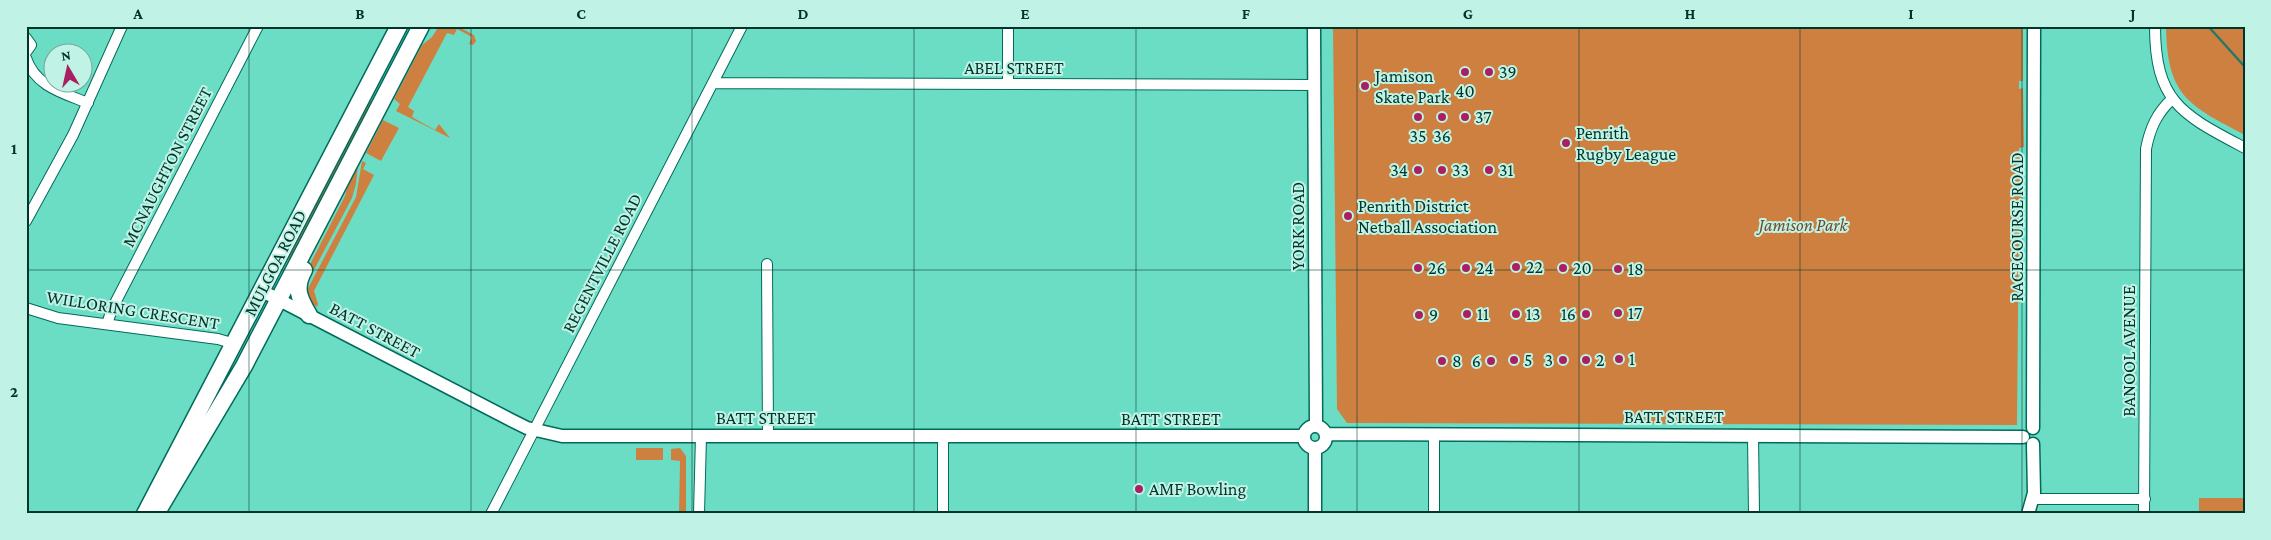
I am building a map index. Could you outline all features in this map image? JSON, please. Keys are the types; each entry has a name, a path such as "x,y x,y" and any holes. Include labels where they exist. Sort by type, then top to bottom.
{"main road":[{"name":"MULGOA ROAD","path":"145,514 399,26"},
{"name":"MULGOA ROAD","path":"156,514 244,366 421,26"},
{"path":"309,315 298,294 298,283 340,198 344,174"}],"street":[{"path":"26,221 88,103 122,26"},
{"name":"MCNAUGHTON STREET","path":"107,324 112,309 258,26"},
{"name":"REGENTVILLE ROAD","path":"491,514 742,26"},
{"path":"1008,26 1008,84"},
{"name":"YORK ROAD","path":"1314,26 1316,426"},
{"name":"RACECOURSE ROAD","path":"2028,441 2026,430 2033,428 2034,26"},
{"path":"2155,26 2157,64 2161,78 2172,99 2195,121 2245,148"},
{"path":"26,38 31,45 26,52"},
{"path":"26,58 33,74 44,84 88,103"},
{"name":"ABEL STREET","path":"713,83 1314,84"},
{"name":"BANOOL AVENUE","path":"2144,514 2146,149 2151,128 2156,118 2172,99"},
{"path":"767,264 768,436"},
{"name":"BATT STREET","path":"262,291 509,419 535,430 572,437 1304,436"},
{"name":"WILLORING CRESCENT","path":"26,308 58,318 218,339 235,344"},
{"path":"1316,426 1322,428 1326,434 1324,444 1315,448 1309,445 1304,436 1309,428 1316,426"},
{"name":"BATT STREET","path":"1326,434 1753,435 2028,441"},
{"path":"1434,434 1434,514"},
{"path":"942,514 943,435"},
{"path":"1753,435 1754,514"},
{"path":"700,514 701,436"},
{"path":"2028,441 2033,499 2028,514"},
{"path":"1315,448 1315,514"},
{"path":"2033,499 2145,499"}],"green space":[{"path":"439,26 457,26 474,35 476,41 473,45 469,44 472,37 457,29 454,35 447,33 408,107 414,111 412,117 435,130 439,124 450,138 396,111 400,104 394,99 422,45 432,37"},
{"name":"Jamison Park","path":"1333,26 2023,26 2023,81 2019,81 2019,89 2023,88 2024,147 2019,148 2019,157 2023,156 2023,199 2019,202 2017,425 1347,423 1337,409"},
{"path":"2166,26 2245,26 2245,135 2195,106 2184,95 2176,83 2171,68 2167,50"},
{"path":"366,99 375,103 294,262 285,257"},
{"path":"383,120 399,128 381,161 366,153"},
{"path":"362,161 366,163 363,169 374,175 314,291 318,304 317,307 308,300 305,294 356,197"},
{"path":"358,164 356,184 352,198 305,287 303,278 345,196 350,176"},
{"path":"636,448 663,448 663,460 636,460"},
{"path":"680,448 686,456 686,514 679,514 680,461 671,460 671,449"},
{"path":"2199,498 2243,498 2245,514 2199,514"}],"waterway":[{"path":"2208,26 2245,67"}],"place":[{"name":"40","path":"1465,72"},
{"name":"39","path":"1489,72"},
{"name":"Jamison Skate Park","path":"1365,86"},
{"name":"35","path":"1418,117"},
{"name":"36","path":"1442,117"},
{"name":"37","path":"1465,117"},
{"name":"Penrith Rugby League","path":"1566,143"},
{"name":"34","path":"1418,170"},
{"name":"33","path":"1442,170"},
{"name":"31","path":"1489,170"},
{"name":"Penrith District Netball Association","path":"1348,216"},
{"name":"22","path":"1516,267"},
{"name":"26","path":"1418,268"},
{"name":"24","path":"1466,268"},
{"name":"20","path":"1563,268"},
{"name":"18","path":"1618,269"},
{"name":"17","path":"1618,313"},
{"name":"11","path":"1467,314"},
{"name":"13","path":"1516,314"},
{"name":"16","path":"1586,314"},
{"name":"9","path":"1419,315"},
{"name":"1","path":"1619,359"},
{"name":"5","path":"1514,360"},
{"name":"3","path":"1563,360"},
{"name":"2","path":"1586,360"},
{"name":"8","path":"1442,361"},
{"name":"6","path":"1491,361"},
{"name":"AMF Bowling","path":"1139,489"}]}
